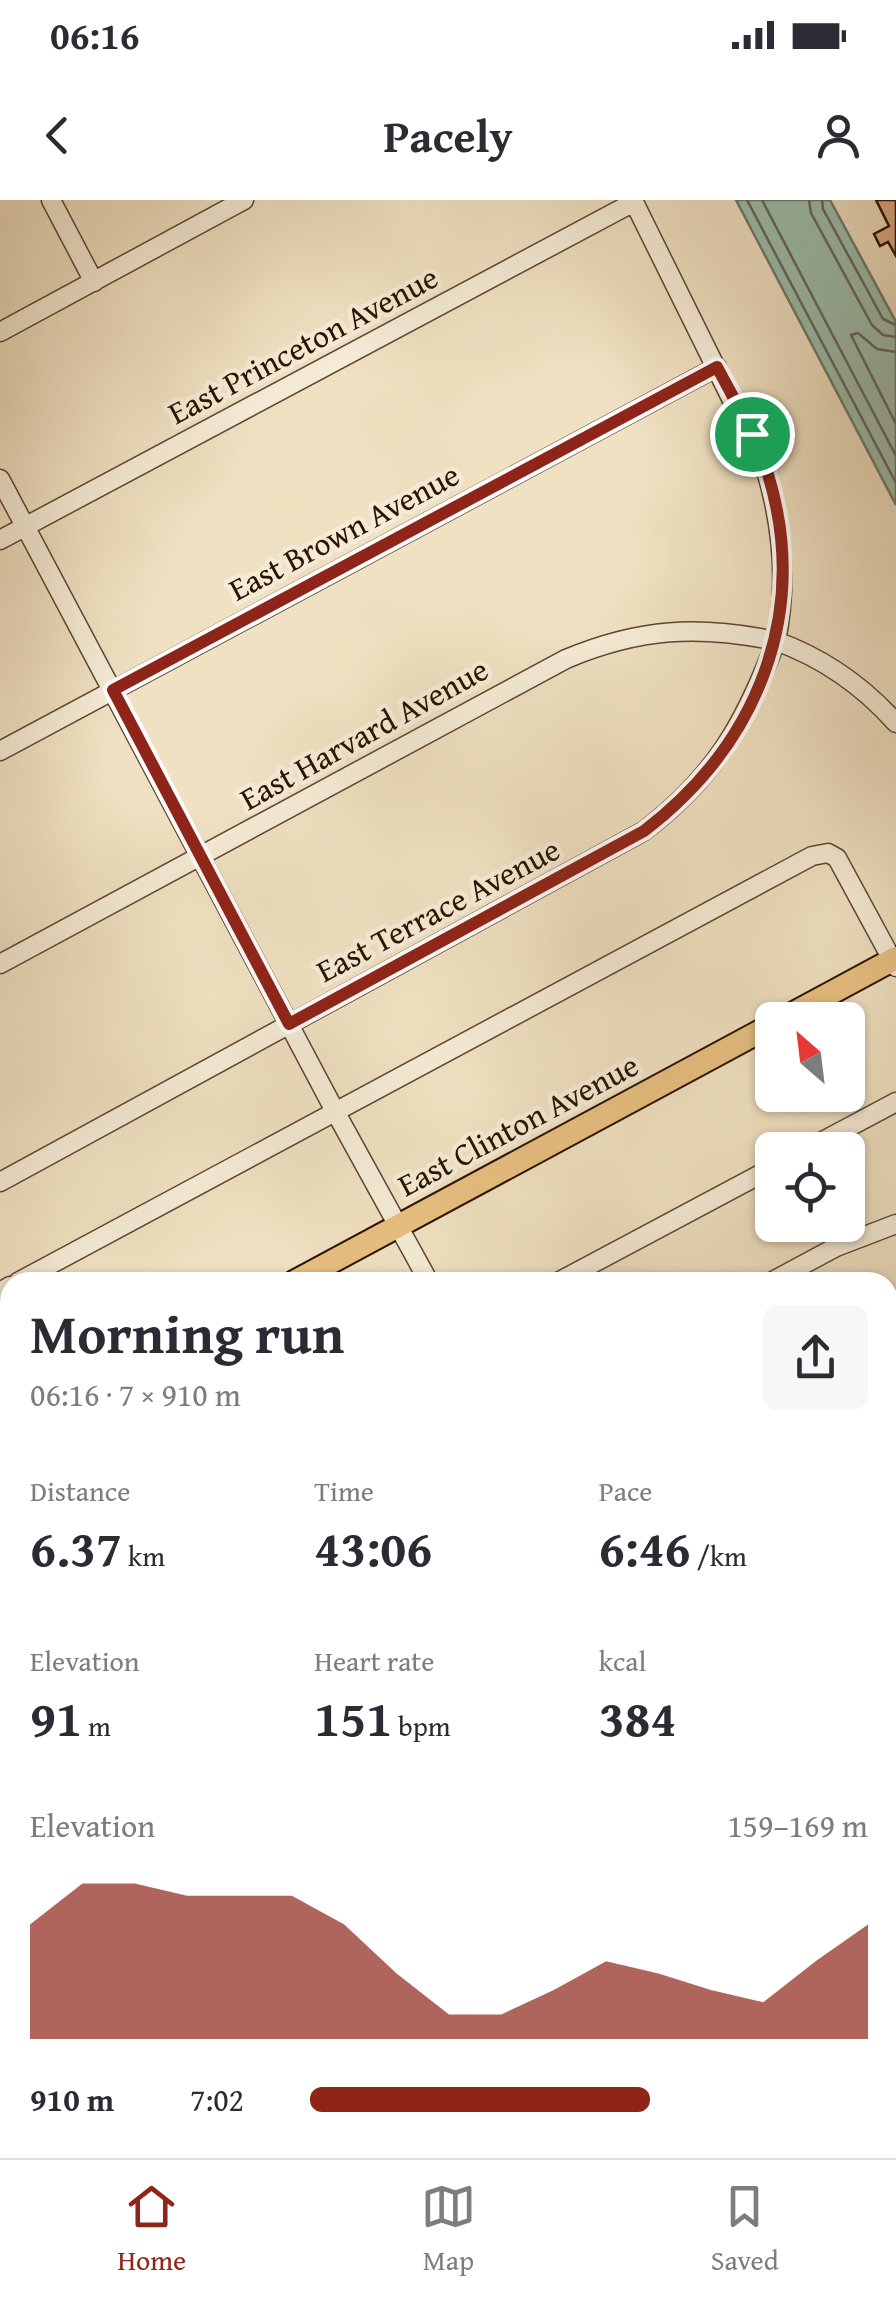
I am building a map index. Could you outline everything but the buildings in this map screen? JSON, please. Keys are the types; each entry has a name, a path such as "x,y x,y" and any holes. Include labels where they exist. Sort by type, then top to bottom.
{"main road":[{"path":"816,1002 895,962"},
{"name":"East Clinton Avenue","path":"313,1272 755,1034"}],"street":[{"path":"50,200 94,282"},
{"path":"0,332 244,200"},
{"name":"East Terrace Avenue","path":"0,1182 613,850 669,812 712,766 746,716 776,641 783,588 773,493 752,434 634,201"},
{"name":"East Princeton Avenue","path":"0,540 634,201"},
{"name":"East Brown Avenue","path":"0,751 717,367"},
{"path":"0,479 423,1272"},
{"name":"East Harvard Avenue","path":"0,964 566,658 599,645 637,635 702,630 776,641 818,659 842,675 896,723"},
{"path":"37,1272 819,853 837,858 849,874 895,962"},
{"path":"840,1132 896,1102"},
{"path":"577,1272 755,1177"},
{"path":"790,1272 836,1247 896,1224"}],"water":[{"path":"736,200 830,200 896,322 896,505"}],"route":[{"path":"717,367 752,434 766,467 778,522 782,613 776,641 746,716 712,766 669,812 613,850 289,1024 113,690 717,367"}]}
